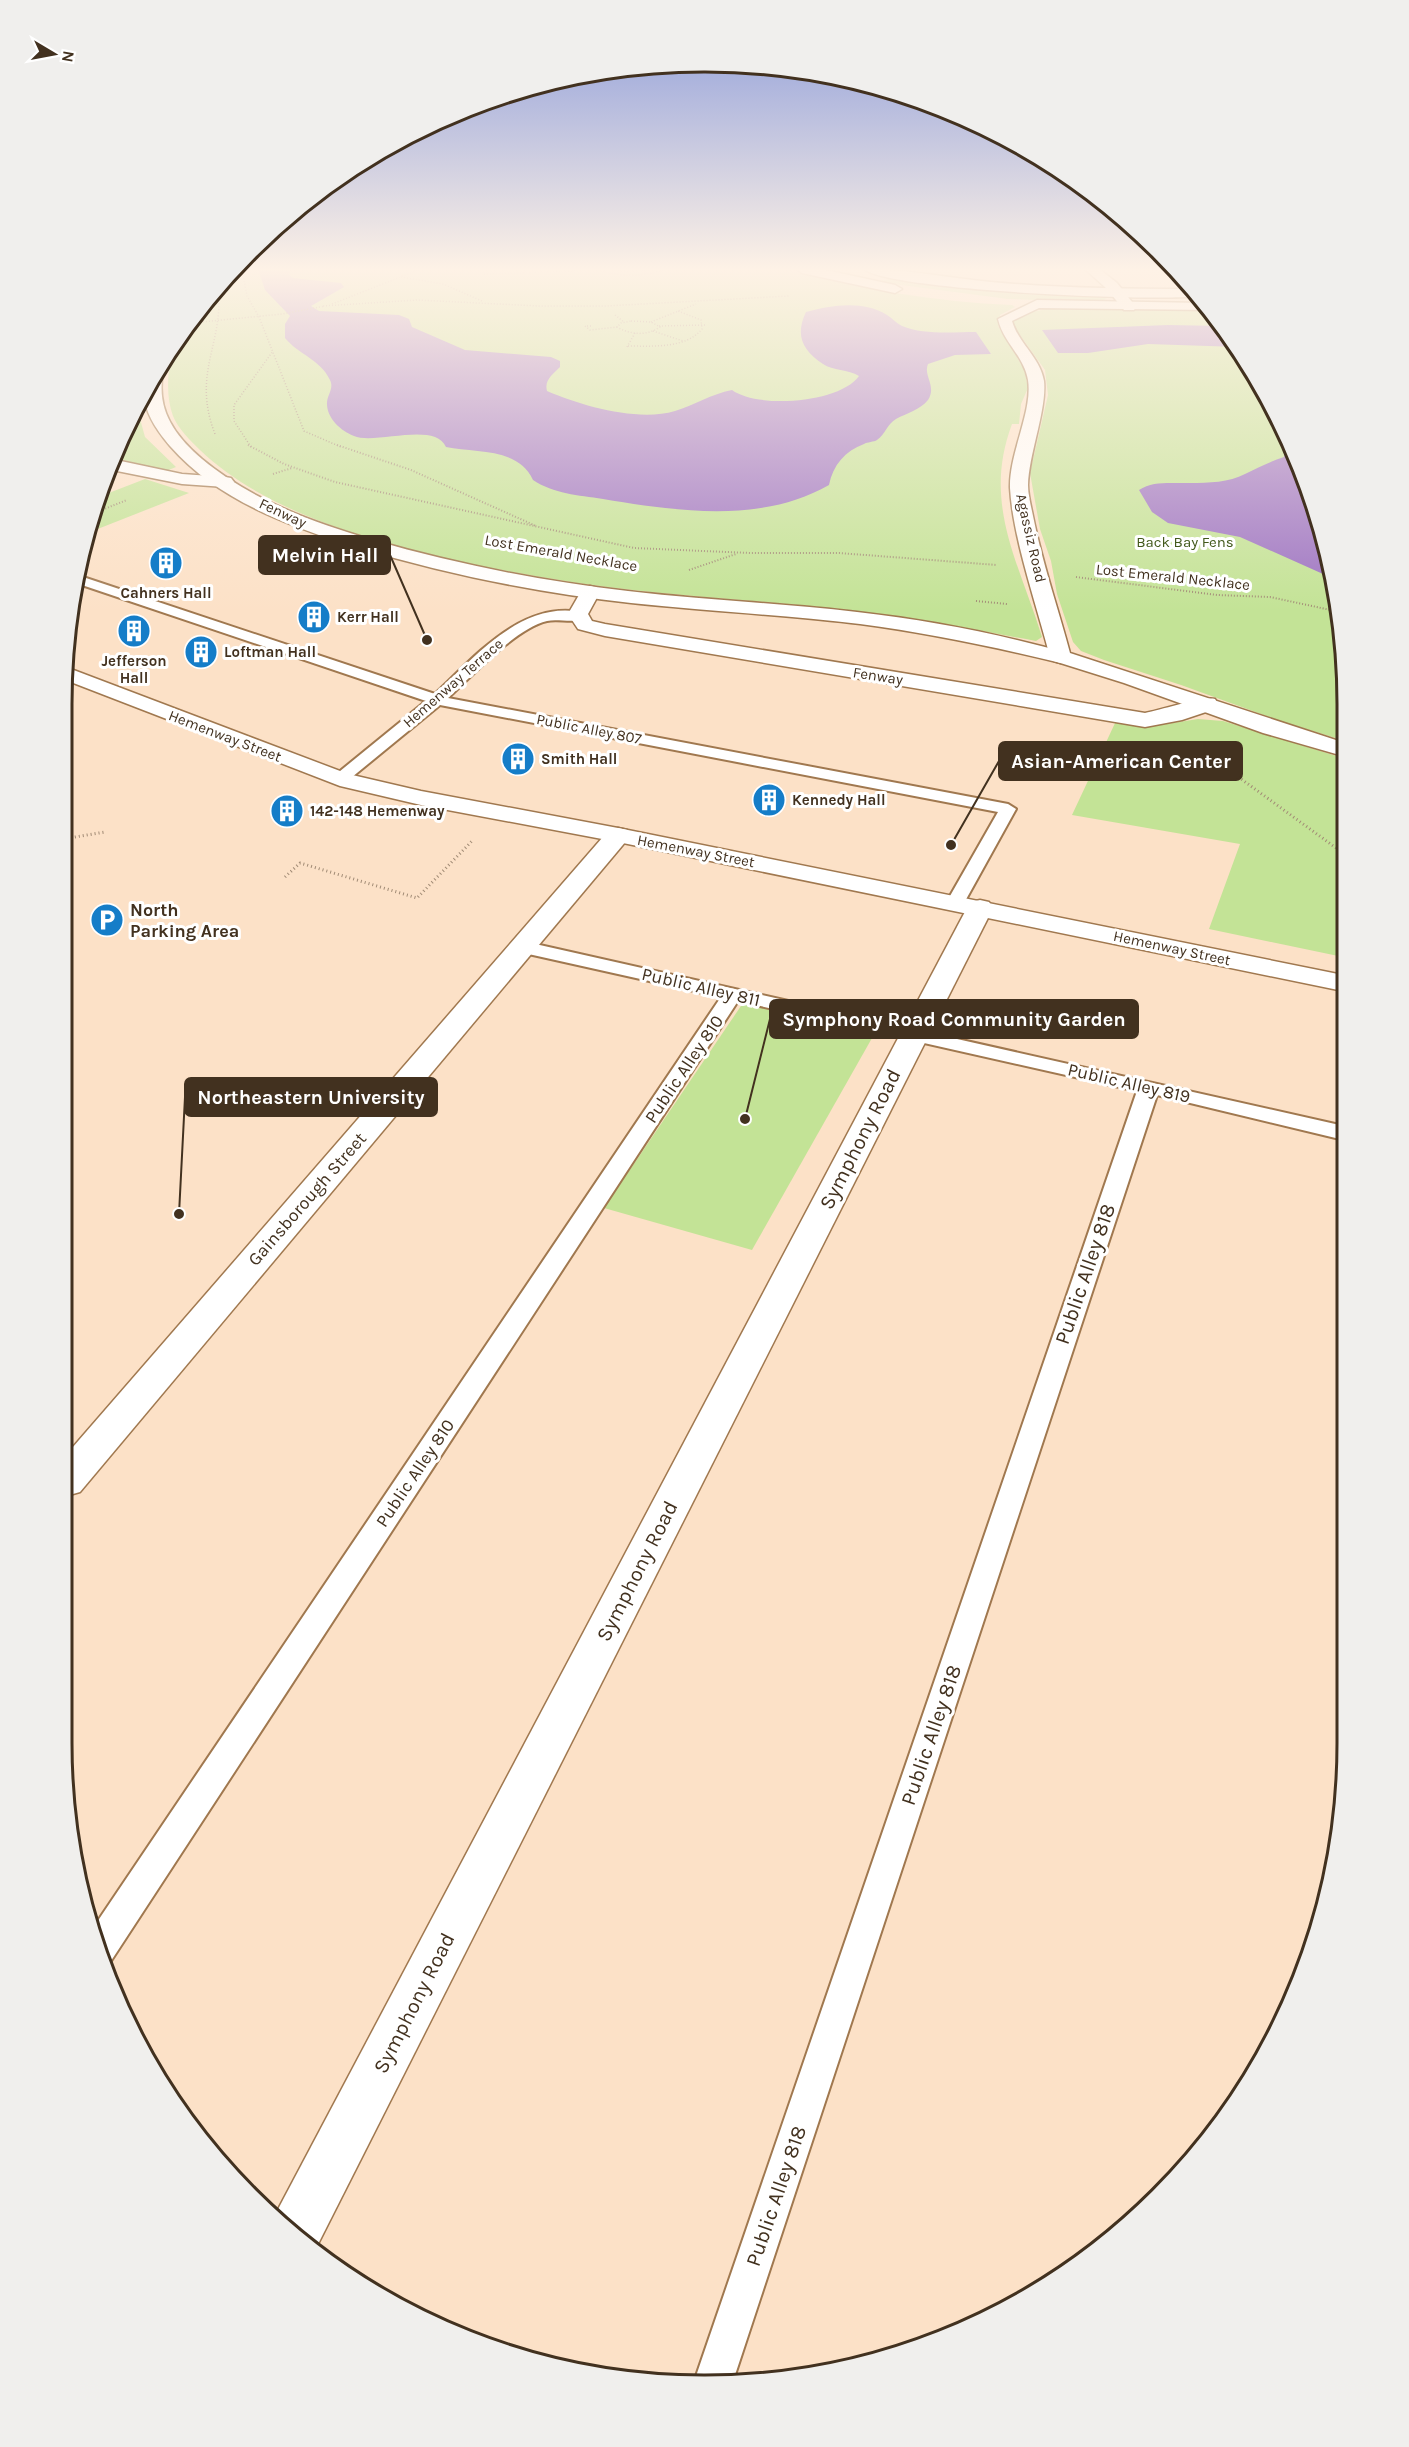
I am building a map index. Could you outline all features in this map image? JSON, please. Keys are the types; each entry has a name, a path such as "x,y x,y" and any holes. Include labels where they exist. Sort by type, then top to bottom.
{"main road":[{"name":"Agassiz Road","path":"1036,383 1035,400 1022,455 1019,488 1022,512 1061,657"},
{"name":"Fenway","path":"152,396 162,423 185,452 225,482 293,518 378,548 481,573 590,592 898,624 976,637 1061,657 1143,681 1281,731 1337,748"},
{"name":"Fenway","path":"119,466 182,479 225,482"},
{"path":"580,616 578,614 590,592"},
{"name":"Fenway","path":"580,616 585,625 605,630 1145,720 1174,716 1207,704"},
{"name":"Hemenway Street","path":"73,676 340,779 421,798 1337,982"},
{"name":"Gainsborough Street","path":"72,1474 618,836"},
{"name":"Symphony Road","path":"298,2227 914,1035 968,906"}],"lane":[{"name":"Public Alley 807","path":"84,581 437,699 1008,809 968,906"},
{"name":"Hemenway Terrace","path":"340,779 437,699 506,637 543,617 580,616"},
{"name":"Public Alley 811","path":"522,947 914,1035"},
{"name":"Public Alley 810","path":"104,1941 734,994"},
{"name":"Public Alley 819","path":"914,1035 1337,1131"},
{"name":"Public Alley 818","path":"715,2375 1149,1087"}],"path":[{"path":"206,383 207,411 216,438"},
{"path":"250,383 234,405 234,421 248,445 293,468 347,485 545,530"},
{"path":"286,383 294,410 304,431 349,450 411,470 545,530"},
{"path":"265,477 293,468"},
{"path":"104,509 131,498"},
{"name":"Lost Emerald Necklace","path":"545,530 634,548 740,553 862,554 1037,571 1217,595 1270,597 1330,610"},
{"path":"688,570 740,553"},
{"path":"976,601 1048,609"},
{"path":"1185,738 1337,849"},
{"path":"72,838 105,832"},
{"path":"285,877 300,863 417,898 475,838"}],"green space":[{"path":"168,383 1027,383 1028,388 1021,404 1019,424 1012,424 1004,453 1001,480 1002,507 1014,558 1042,637 1036,641 954,625 830,608 628,590 504,571 411,550 317,520 273,500 234,477 200,450 178,426 170,408"},
{"name":"Back Bay Fens","path":"1047,383 1249,383 1289,462 1303,501 1325,581 1336,663 1337,738 1104,660 1081,651 1073,642 1057,594 1051,561 1040,529 1030,473 1048,395"},
{"path":"140,419 145,437 176,467 166,471 121,459"},
{"path":"145,479 189,493 98,529 109,493"},
{"path":"1198,719 1223,721 1337,756 1337,956 1209,929 1240,844 1072,815 1116,721 1154,726"},
{"path":"745,1000 876,1031 752,1250 604,1208"}],"shaded area":[{"path":"331,383 547,383 547,391 577,402 610,411 644,415 675,411 732,390 760,400 779,401 817,397 835,392 851,383 930,383 931,390 925,403 893,421 877,440 865,443 846,455 833,471 829,485 803,497 775,505 747,510 718,511 660,507 558,491 533,480 526,469 506,457 494,453 446,447 440,439 430,436 418,434 364,438 354,436 339,427 329,413 327,402"},
{"path":"1285,453 1303,501 1323,574 1240,537 1168,523 1152,512 1139,490 1158,484 1230,480 1284,457"}],"place":[{"name":"Cahners Hall","path":"166,563"},
{"name":"Kerr Hall","path":"314,617"},
{"name":"Jefferson Hall","path":"134,631"},
{"name":"Melvin Hall","path":"427,640"},
{"name":"Loftman Hall","path":"201,652"},
{"name":"Smith Hall","path":"518,759"},
{"name":"Kennedy Hall","path":"769,800"},
{"name":"142-148 Hemenway","path":"287,811"},
{"name":"Asian-American Center","path":"951,845"},
{"name":"North Parking Area","path":"107,920"},
{"name":"Symphony Road Community Garden","path":"745,1119"},
{"name":"Northeastern University","path":"179,1214"}]}
